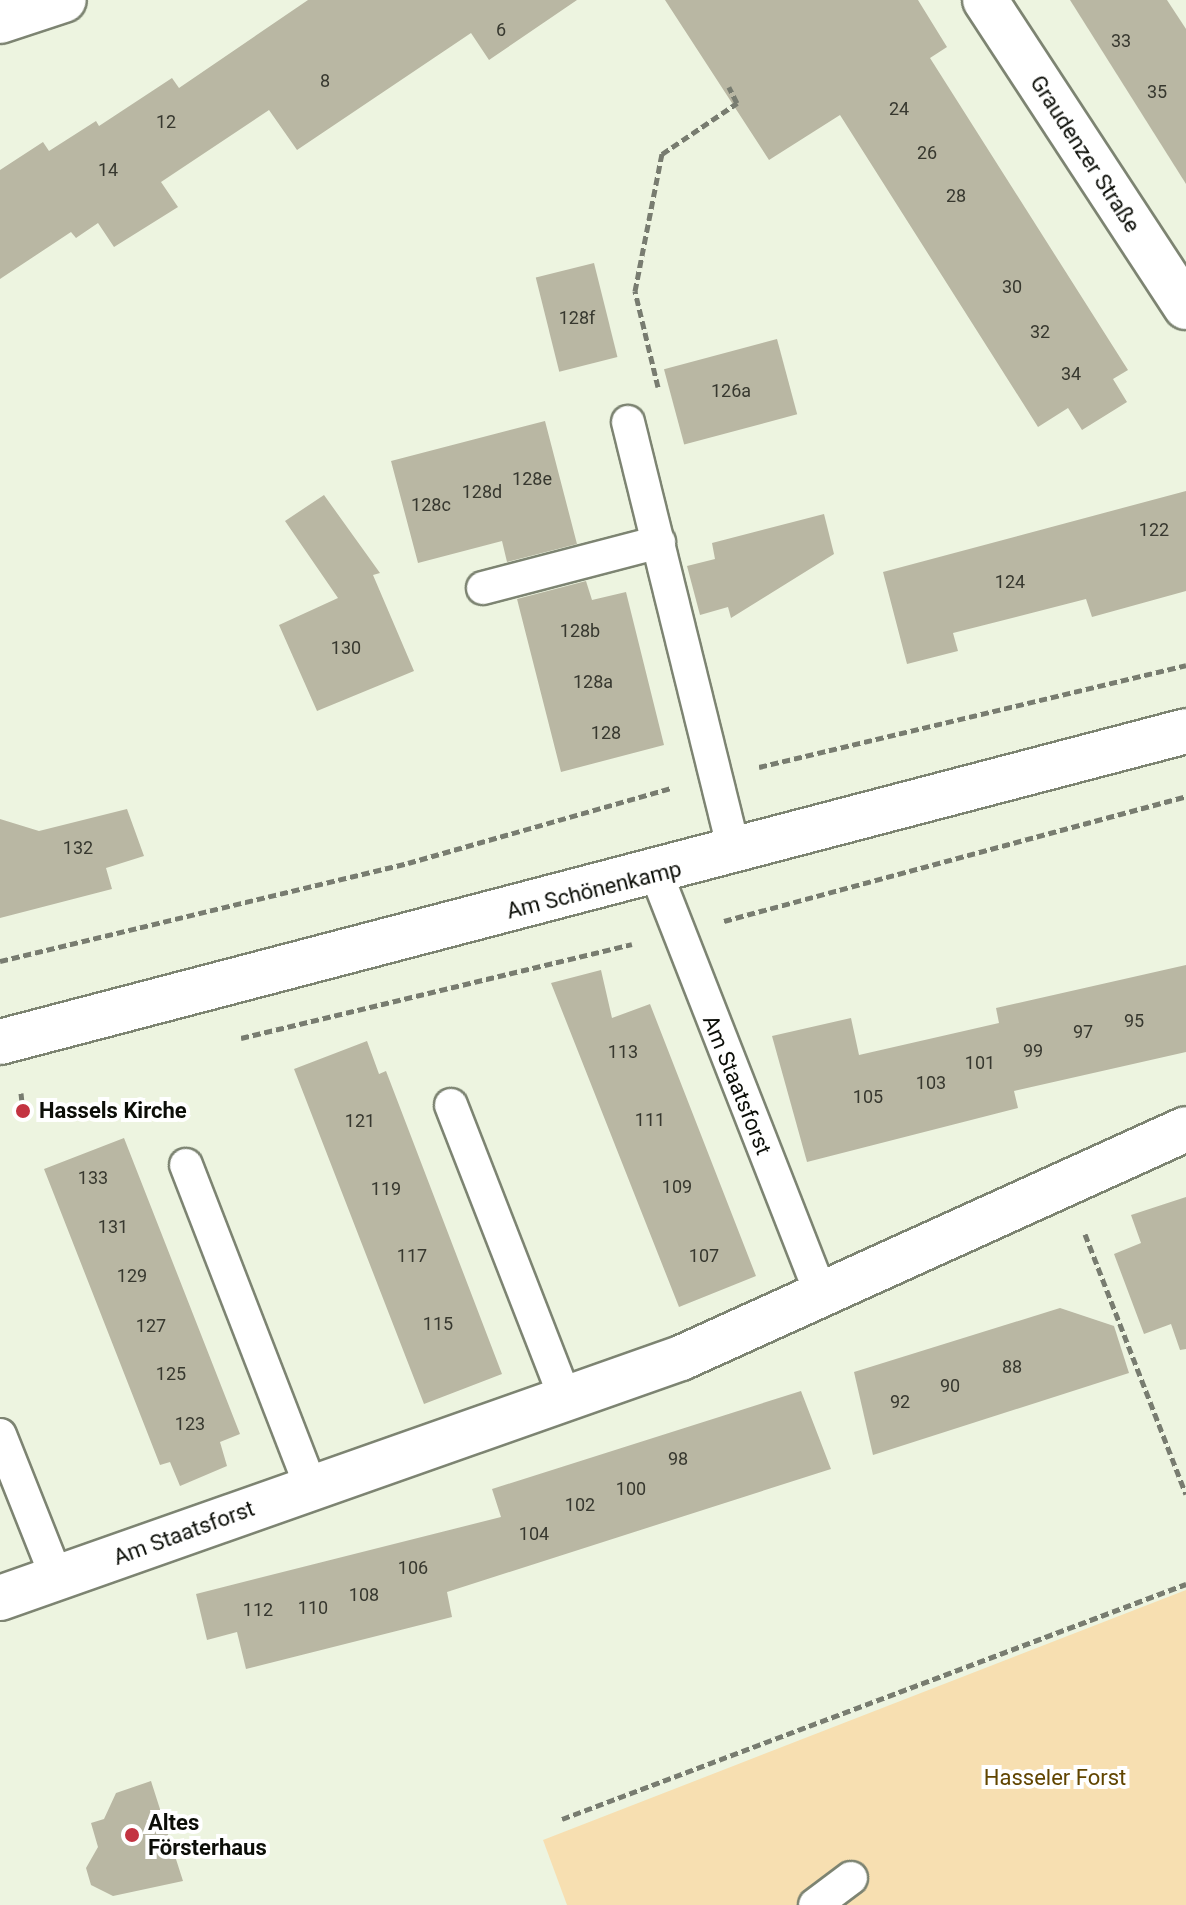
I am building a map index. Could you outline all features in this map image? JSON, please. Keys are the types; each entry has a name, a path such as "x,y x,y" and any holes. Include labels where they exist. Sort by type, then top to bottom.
{"street":[{"path":"0,21 64,0"},
{"name":"Graudenzer Straße","path":"985,0 1186,307"},
{"name":"Am Schönenkamp","path":"0,1042 735,854 1186,731"},
{"name":"Am Staatsforst","path":"0,1598 565,1398 822,1296 1064,1182 1186,1129"}],"lane":[{"path":"628,422 713,777 735,854"},
{"path":"483,588 659,542"},
{"name":"Am Staatsforst","path":"656,873 677,934 822,1296"},
{"path":"451,1105 565,1398"},
{"path":"186,1165 311,1488"},
{"path":"0,1435 57,1578"},
{"path":"815,1905 851,1878"}],"path":[{"path":"628,422 665,413 635,291 662,154 737,103 729,87"},
{"path":"0,961 408,863 713,777 1186,665"},
{"path":"234,1039 677,934 1186,796"},
{"path":"10,1093 36,1087"},
{"path":"1064,1182 1186,1494"},
{"path":"562,1819 1186,1584"}],"green space":[{"name":"Hasseler Forst","path":"1186,1590 1186,1905 567,1905 543,1840"}],"building":[{"path":"308,0 577,0 489,60 471,33 297,150 269,110 161,182 178,207 114,247 98,223 76,238 71,232 0,279 0,170 43,142 49,151 96,121 99,126 172,78 179,88"},
{"path":"665,0 918,0 947,47 930,58 1128,370 1113,379 1127,402 1082,430 1068,408 1038,427 840,115 769,160"},
{"path":"1070,0 1167,0 1186,29 1186,184"},
{"path":"594,263 617,357 559,372 536,278"},
{"path":"777,339 797,414 684,445 664,369"},
{"path":"545,421 577,544 507,562 502,541 418,563 391,461"},
{"path":"1186,491 1186,591 1092,617 1086,599 953,633 958,651 907,664 883,572"},
{"path":"324,495 380,573 373,575 414,671 317,711 279,625 338,598 285,521"},
{"path":"824,514 834,554 731,618 728,607 700,615 687,566 715,559 712,543"},
{"path":"586,581 592,600 626,592 664,745 561,772 517,599"},
{"path":"127,809 144,856 106,868 112,889 0,918 0,819 39,831"},
{"path":"1186,965 1186,1052 1014,1091 1018,1108 807,1162 772,1036 851,1018 859,1055 999,1023 996,1008"},
{"path":"601,970 612,1018 650,1004 756,1276 679,1307 551,983"},
{"path":"367,1041 379,1074 386,1071 502,1374 424,1404 294,1069"},
{"path":"124,1138 240,1434 220,1442 227,1466 180,1486 170,1462 160,1465 44,1169"},
{"path":"1186,1197 1186,1349 1180,1350 1171,1324 1144,1334 1114,1254 1141,1243 1131,1215"},
{"path":"1060,1308 1114,1326 1129,1373 873,1455 854,1372"},
{"path":"801,1391 831,1469 447,1592 452,1617 246,1669 237,1632 207,1640 196,1594 501,1517 492,1489"},
{"name":"Altes Försterhaus","path":"151,1781 183,1881 113,1896 91,1885 86,1868 98,1847 91,1823 104,1819 116,1793"}],"place":[{"name":"Hassels Kirche","path":"23,1111"},
{"name":"Altes Försterhaus","path":"132,1835"}]}
